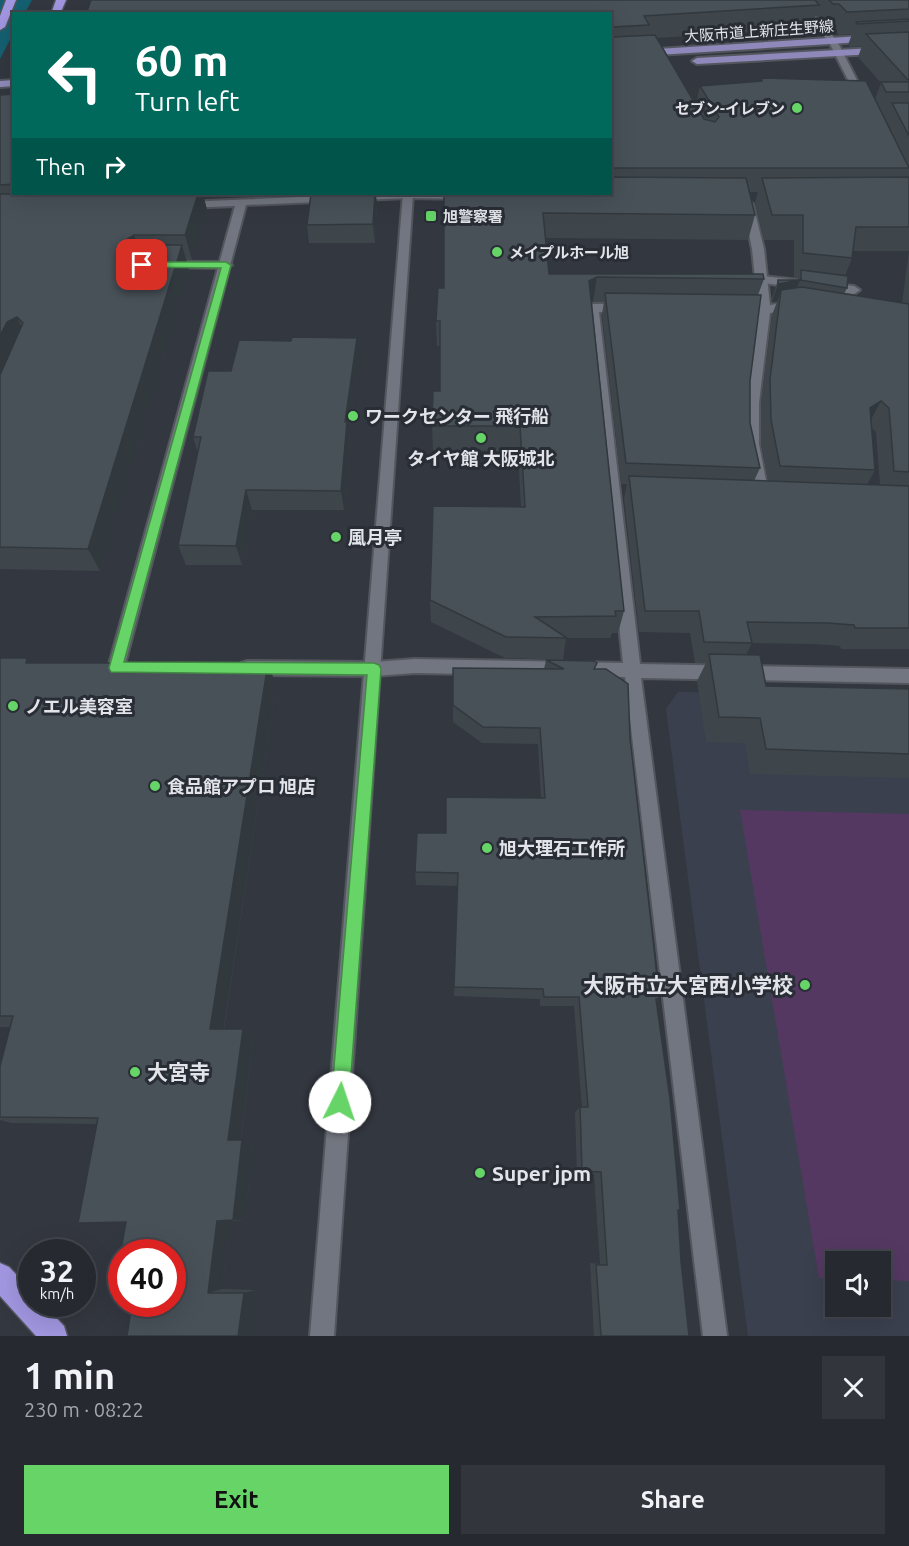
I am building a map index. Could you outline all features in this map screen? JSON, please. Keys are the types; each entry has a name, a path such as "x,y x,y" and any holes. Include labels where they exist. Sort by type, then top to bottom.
{"highway":[{"path":"0,9 6,0"},
{"path":"0,27 10,0"},
{"path":"0,1276 54,1336"}],"main road":[{"name":"大阪市道上新庄生野線","path":"612,55 909,36"},
{"name":"大阪市道上新庄生野線","path":"690,61 909,49"}],"street":[{"path":"802,2 833,41 868,112"},
{"path":"172,206 241,202 275,197 364,195"},
{"path":"322,1336 408,195"},
{"path":"444,195 480,196"},
{"path":"746,197 758,249 764,310 757,350 752,403 752,444 761,496"},
{"path":"138,668 110,668 226,265 241,202"},
{"path":"154,265 226,265"},
{"path":"761,280 854,290"},
{"path":"718,310 764,310 793,305 817,309"},
{"path":"639,309 593,308 619,491 632,670 715,1336"},
{"path":"228,668 374,669 415,666 909,676"}],"shaded area":[{"name":"大阪市立大宮西小学校","path":"678,692 909,695 909,1336 748,1336 666,709"},
{"path":"740,810 909,814 909,1281 891,1280 891,1251 825,1251 825,1278 819,1278"}],"water":[{"path":"0,0 32,0 26,12 12,12 12,36 0,59"}],"building":[{"path":"91,0 815,0 819,5 644,16 649,25 613,27 612,31 612,12 87,12"},
{"path":"829,0 909,0 909,9 847,12 839,4 833,4"},
{"path":"909,19 909,21 857,24 856,22"},
{"path":"909,32 909,81 866,34"},
{"path":"655,35 704,119 715,122 719,117 700,86 762,81 762,78 866,81 909,168 612,168 612,36"},
{"path":"881,82 909,82 909,92 886,92"},
{"path":"12,94 12,184 0,185 0,95"},
{"path":"892,103 909,103 909,136"},
{"path":"612,177 746,178 755,215 543,213 549,274 763,274 764,279 597,277 589,281 624,611 615,611 616,616 535,617 567,638 506,637 430,600 433,506 525,507 520,426 432,426 433,391 440,391 440,321 436,321 438,288 444,288 444,195 612,195"},
{"path":"909,177 909,227 856,227 852,258 803,253 803,215 772,215 762,178"},
{"path":"0,194 198,195 185,235 134,235 126,240 130,245 182,245 88,549 0,547 0,375 23,323 17,317 7,322 0,336"},
{"path":"311,195 375,195 373,224 307,225"},
{"path":"801,270 848,276 847,288 800,280"},
{"path":"778,280 800,280 778,284"},
{"path":"802,287 909,304 909,472 894,471 889,408 881,401 870,408 875,470 780,466 771,420 770,379 781,290"},
{"path":"605,293 761,295 750,381 750,423 760,468 626,463"},
{"path":"292,337 357,338 345,422 347,422 341,491 246,490 236,546 178,545 201,437 193,437 208,371 231,371 239,340 291,341"},
{"path":"629,476 909,486 909,628 855,628 854,625 828,623 747,622 752,643 704,642 699,611 645,611"},
{"path":"709,654 760,655 766,686 909,689 909,754 766,749 760,718 719,717"},
{"path":"0,658 27,658 26,663 268,663 210,1029 243,1029 228,1140 242,1140 233,1220 217,1221 208,1293 244,1293 238,1336 127,1336 130,1317 186,1317 186,1239 123,1239 126,1222 78,1223 98,1118 0,1117 0,1066 13,1016 0,1016"},
{"path":"546,660 594,661 597,663 594,669 606,669 628,684 630,738 659,999 656,999 670,1099 680,1210 678,1210 681,1261 689,1336 601,1336 596,1265 607,1265 601,1172 582,1171 580,1107 588,1107 579,997 544,997 543,989 454,987 458,873 415,872 417,833 446,833 446,797 545,798 540,728 483,727 453,705 453,668 564,669"}],"place":[{"name":"セブン-イレブン","path":"797,108"},
{"name":"旭警察署","path":"431,216"},
{"name":"メイプルホール旭","path":"497,252"},
{"name":"ワークセンター 飛行船","path":"353,416"},
{"name":"タイヤ館 大阪城北","path":"481,438"},
{"name":"風月亭","path":"336,537"},
{"name":"ノエル美容室","path":"13,706"},
{"name":"食品館アプロ 旭店","path":"155,786"},
{"name":"旭大理石工作所","path":"487,848"},
{"name":"大阪市立大宮西小学校","path":"805,985"},
{"name":"大宮寺","path":"135,1072"},
{"name":"Super jpm","path":"480,1173"}],"route":[{"path":"142,265 226,265 116,668 374,669 340,1102"}]}
